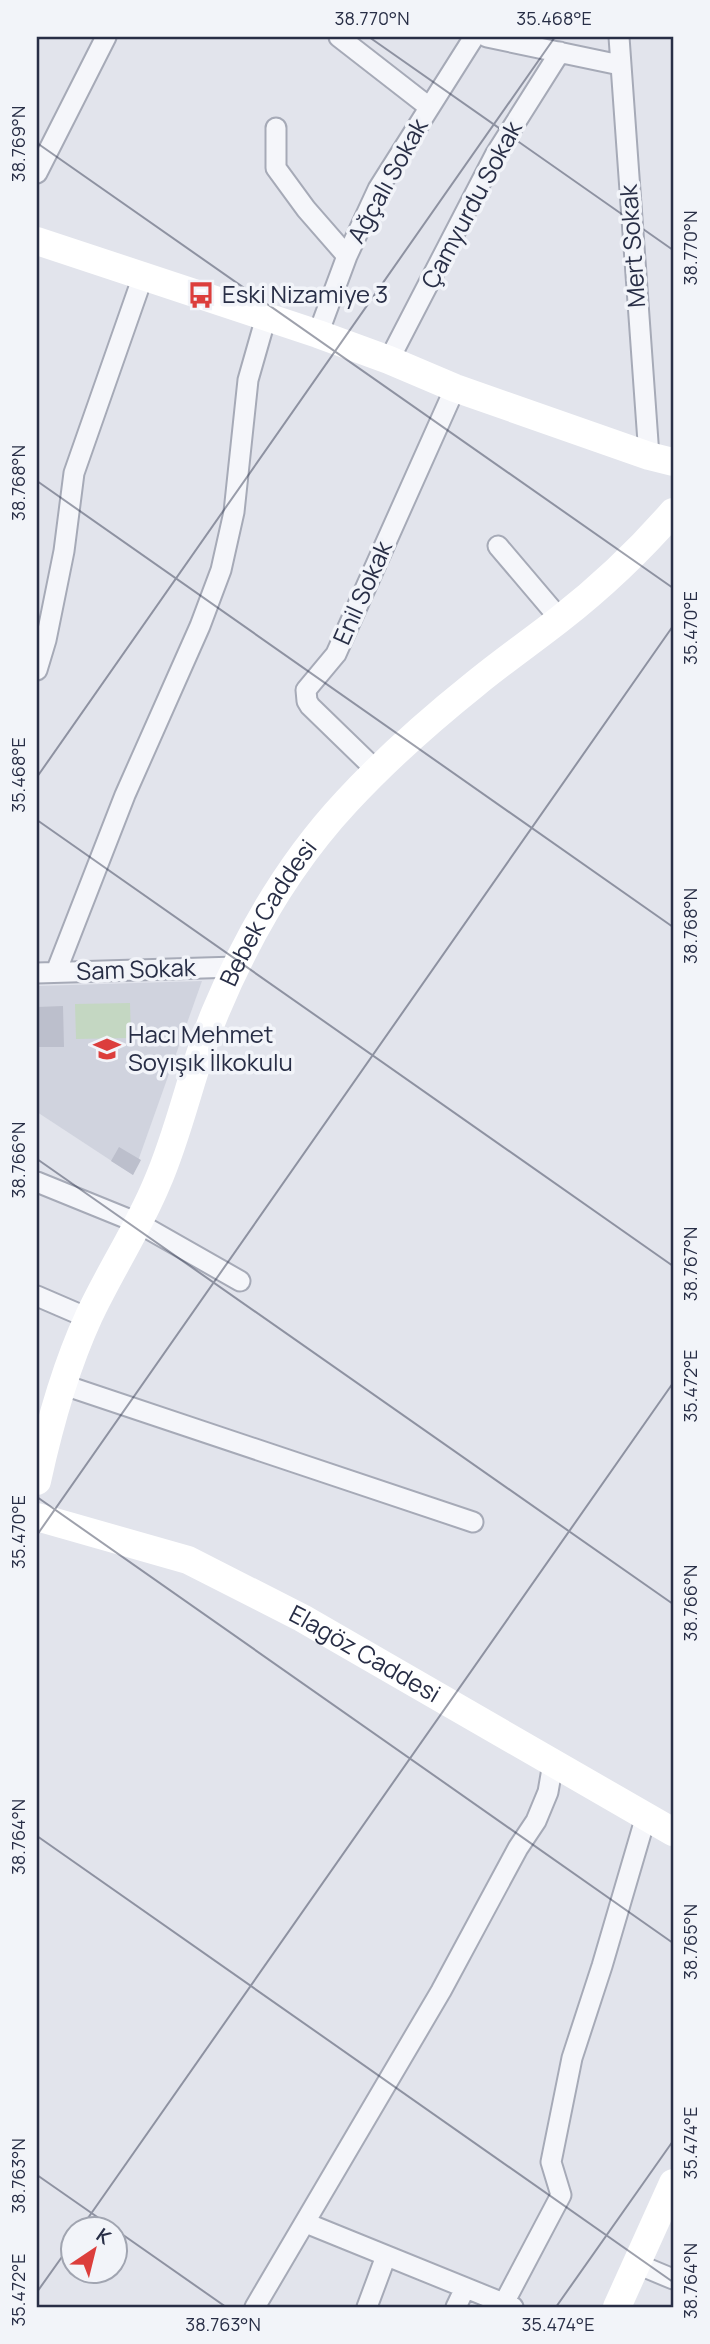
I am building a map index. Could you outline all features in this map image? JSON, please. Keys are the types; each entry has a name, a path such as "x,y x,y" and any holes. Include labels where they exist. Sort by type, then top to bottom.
{"street":[{"path":"37,173 106,37"},
{"path":"339,37 429,107"},
{"name":"Ağçalı Sokak","path":"318,334 347,256 378,189 474,37"},
{"path":"487,37 620,65"},
{"name":"Mert Sokak","path":"619,37 661,459"},
{"name":"Çamyurdu Sokak","path":"389,360 495,155 560,52"},
{"path":"276,128 276,168 306,209 347,256"},
{"path":"37,241 318,334 455,388 661,459"},
{"path":"37,670 46,640 64,551 74,473 143,276"},
{"path":"47,972 200,626 221,570 234,512 248,380 266,317"},
{"name":"Enil Sokak","path":"377,771 310,706 306,690 335,654 455,388"},
{"name":"Bebek Caddesi","path":"37,1481 45,1413 64,1385 88,1318 138,1223 166,1162 214,1015 254,932 295,865 334,816 377,771 475,684 609,579 673,512"},
{"path":"499,546 561,619"},
{"name":"Sam Sokak","path":"47,972 236,967"},
{"path":"37,1182 138,1223 240,1281"},
{"path":"37,1296 88,1318"},
{"path":"64,1385 473,1522"},
{"name":"Elagöz Caddesi","path":"37,1517 188,1560 302,1618 673,1832"},
{"path":"255,2307 306,2223 440,1991 518,1848 536,1821 548,1792 553,1763"},
{"path":"306,2223 509,2305 561,2195 551,2162 572,2058 646,1816"},
{"path":"617,2307 673,2183"},
{"path":"367,2307 386,2256"},
{"path":"637,2264 673,2279"},
{"path":"456,2307 465,2288"}],"shaded area":[{"name":"Hacı Mehmet Soyışık İlkokulu","path":"202,981 133,1175 37,1112 37,986"}],"green space":[{"path":"130,1003 131,1038 76,1039 75,1004"}],"building":[{"path":"63,1006 64,1047 37,1047 37,1007"},
{"path":"119,1147 141,1160 133,1175 111,1161"}],"place":[{"name":"Eski Nizamiye 3","path":"201,295"},
{"name":"Hacı Mehmet Soyışık İlkokulu","path":"107,1049"}]}
